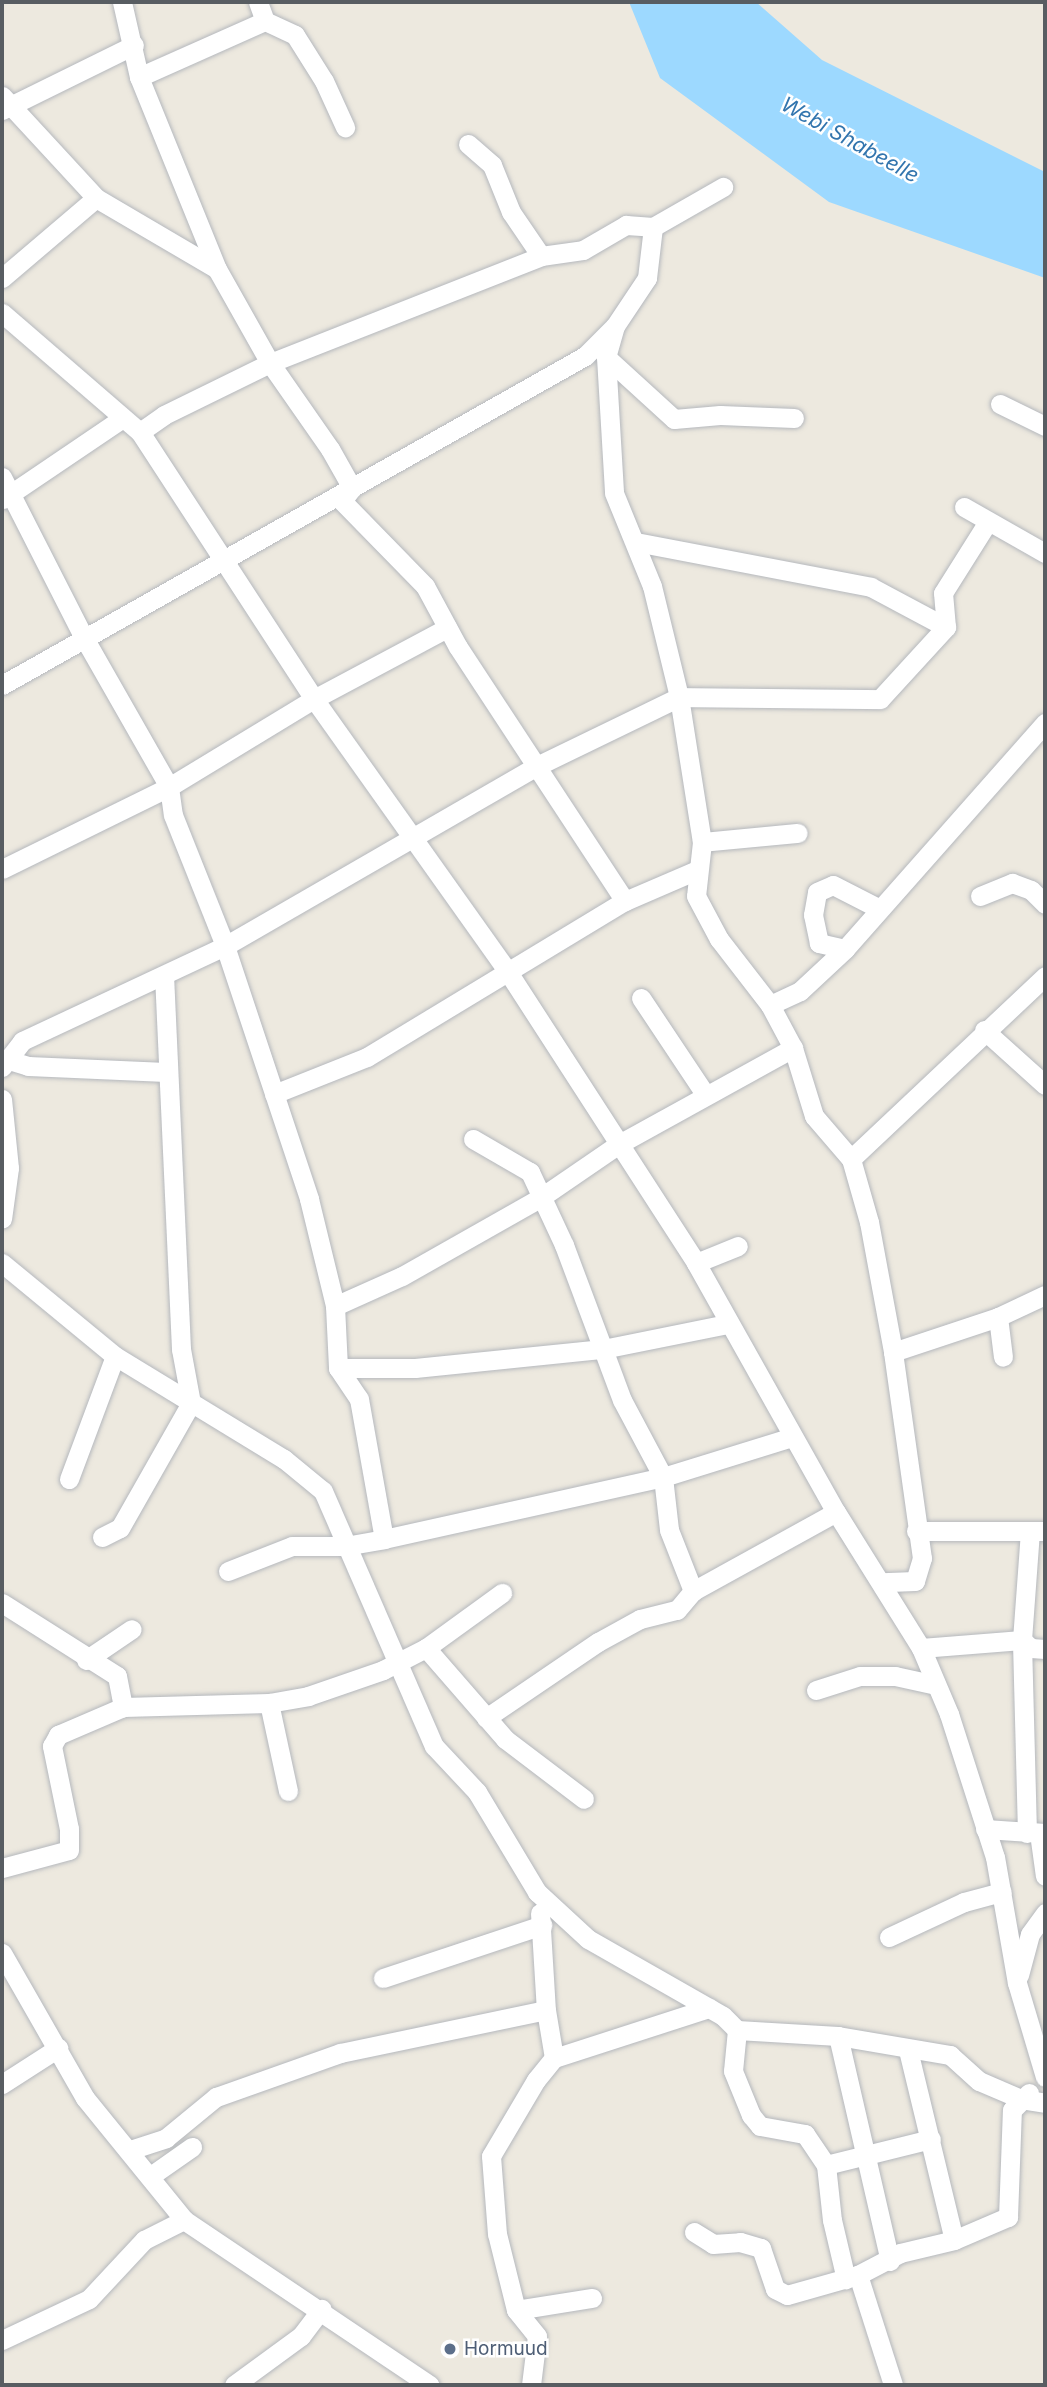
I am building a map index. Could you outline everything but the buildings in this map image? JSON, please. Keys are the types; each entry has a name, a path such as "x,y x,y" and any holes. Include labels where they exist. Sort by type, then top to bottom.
{"street":[{"path":"122,2 134,45 139,77 217,269 270,363 352,488"},
{"path":"258,2 265,21 295,35 324,81 345,127"},
{"path":"139,77 265,21"},
{"path":"134,45 4,104 96,198 217,269"},
{"path":"468,144 492,164 512,212 541,256"},
{"path":"140,432 164,415 270,363 541,256 583,250 626,225 653,227 723,187"},
{"path":"2,278 96,198"},
{"path":"2,685 83,636 225,561 585,356 615,326 647,278 653,227"},
{"path":"2,313 121,419 140,432 314,699 508,972 696,1263 727,1324 792,1437 921,1648 949,1714 1002,1892 1017,1983 1045,2079 1012,2110 1008,2217 954,2240 901,2253 890,2261 852,2277 787,2295 775,2289 761,2248 740,2242 713,2244 694,2232"},
{"path":"615,326 607,357 614,493 652,586 679,697 702,842 696,870 696,896 719,940 770,1005 793,1048 814,1116 851,1159 869,1222 894,1352 914,1482 916,1531 922,1558 915,1581 882,1582"},
{"path":"607,357 674,419 720,415 794,418"},
{"path":"1000,404 1045,426"},
{"path":"121,419 5,490 83,636 169,787 173,815 225,946 309,1199 335,1306 338,1368 359,1399 384,1539"},
{"path":"352,488 342,501 425,586 447,628 625,901"},
{"path":"964,507 987,523 1045,554"},
{"path":"166,1072 29,1066 7,1060 22,1041 164,977 225,946 537,766 679,697 880,699 946,627 943,593 987,523"},
{"path":"636,542 871,587 946,627"},
{"path":"2,869 169,787 314,699 447,628"},
{"path":"770,1005 800,990 845,949 878,908 1045,723"},
{"path":"702,842 798,833"},
{"path":"274,1094 367,1057 625,901 696,870"},
{"path":"980,897 1012,883 1031,890 1045,904"},
{"path":"845,949 819,943 813,915 817,892 833,885 878,908"},
{"path":"851,1159 984,1030 1045,976"},
{"path":"103,1536 120,1528 191,1403 181,1349 166,1072 164,977"},
{"path":"641,998 705,1094"},
{"path":"984,1030 1045,1085"},
{"path":"335,1306 402,1276 540,1198 619,1144 705,1094 793,1048"},
{"path":"2,1099 9,1168 2,1219"},
{"path":"472,1139 530,1172 564,1245 622,1400 663,1477 669,1530 693,1591"},
{"path":"696,1263 738,1246"},
{"path":"2,1263 115,1356 284,1459 323,1491 434,1746 477,1792 537,1892 588,1939 709,2008 737,2030 838,2036 950,2055 979,2081 1021,2099 1045,2103"},
{"path":"894,1352 998,1317 1045,1295"},
{"path":"998,1317 1003,1357"},
{"path":"338,1368 415,1368 603,1349 727,1324"},
{"path":"69,1479 115,1356"},
{"path":"228,1571 292,1546 345,1546 384,1539 663,1477 792,1437"},
{"path":"486,1718 598,1642 640,1619 677,1610 693,1591 836,1512"},
{"path":"916,1531 1038,1531 1022,1640 1037,1833 1045,1876"},
{"path":"2,1868 69,1850 69,1829 52,1746 58,1735 123,1707 270,1703 308,1696 383,1670 397,1660 426,1648 502,1593"},
{"path":"2,1603 86,1660 117,1676 123,1707"},
{"path":"86,1660 132,1629"},
{"path":"921,1648 1022,1640 1031,1648 1045,1649"},
{"path":"426,1648 505,1739 584,1799"},
{"path":"817,1690 860,1676 895,1676 936,1685"},
{"path":"270,1703 288,1791"},
{"path":"985,1829 1037,1833"},
{"path":"537,1892 542,1924 546,2010 554,2058"},
{"path":"889,1937 964,1902 1002,1892"},
{"path":"1017,1983 1030,1934 1045,1913"},
{"path":"383,1978 542,1924"},
{"path":"2,1953 85,2098 152,2175 184,2220 321,2309 430,2385"},
{"path":"531,2385 537,2336 516,2310 497,2234 491,2156 554,2058 709,2008"},
{"path":"130,2150 166,2138 216,2097 340,2053 546,2010"},
{"path":"737,2030 733,2071 751,2115 760,2126 805,2134 826,2165 832,2220 893,2385"},
{"path":"838,2036 863,2156 890,2261"},
{"path":"2,2084 58,2048"},
{"path":"908,2050 954,2240"},
{"path":"826,2165 931,2139"},
{"path":"152,2175 192,2147"},
{"path":"2,2340 89,2298 144,2240 184,2220"},
{"path":"516,2310 592,2298"},
{"path":"234,2385 301,2336 321,2309"}],"water":[{"name":"Webi Shabeelle","path":"629,2 756,2 822,60 1045,172 1045,278 829,202 660,78"}],"place":[{"name":"Hormuud","path":"450,2349"}]}
